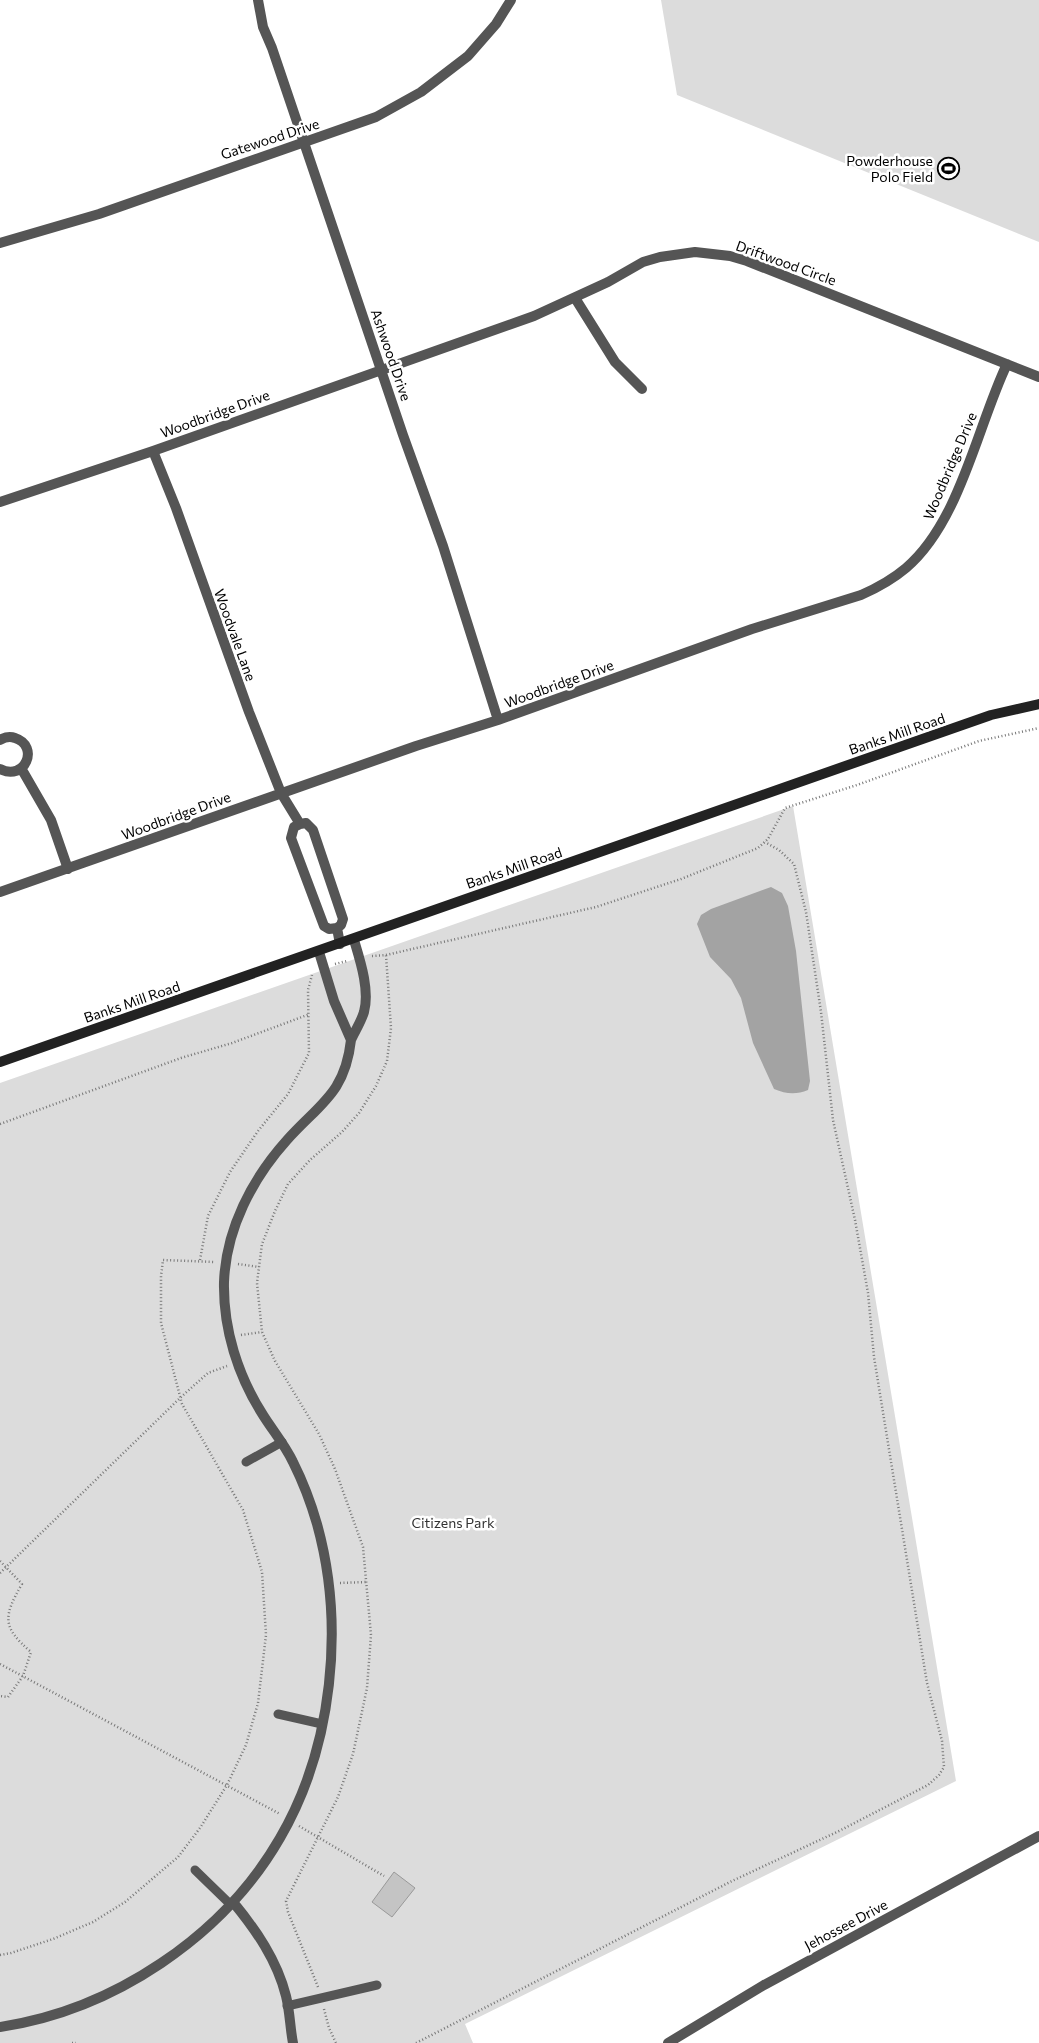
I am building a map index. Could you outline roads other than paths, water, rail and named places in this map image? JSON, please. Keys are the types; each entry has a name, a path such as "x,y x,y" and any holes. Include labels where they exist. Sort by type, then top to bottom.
{"street":[{"name":"Ashwood Drive","path":"258,0 263,27 443,546 498,720"},
{"name":"Gatewood Drive","path":"0,243 99,214 352,127 376,117 421,92 452,70 482,41 511,0"},
{"name":"Driftwood Circle","path":"382,370 534,316 575,298 643,262 660,257 695,252 730,256 746,261 842,297 1039,377"},
{"path":"575,298 615,362 642,389"},
{"name":"Woodbridge Drive","path":"0,892 281,793 498,720 752,629 861,595 892,578 919,555 943,521 1007,364"},
{"name":"Woodbridge Drive","path":"0,502 153,451 382,370"},
{"name":"Woodvale Lane","path":"153,451 176,508 249,712 281,793 300,824 306,824 314,830 342,919 341,925 336,928 340,944"},
{"name":"Banks Mill Road","path":"0,1062 354,940 991,716 1039,704"},
{"path":"0,740 13,736 19,739 26,746 28,755 25,764 21,768 10,773 0,769"},
{"path":"21,768 50,820 68,869"},
{"path":"300,824 294,827 291,838 324,926 329,929 336,928"},
{"path":"0,2027 57,2013 102,1996 127,1984 174,1953 231,1903 266,1860 290,1820 308,1776 328,1697 332,1650 328,1584 312,1505 292,1460 258,1407 238,1362 230,1337 224,1297 226,1263 237,1220 257,1180 285,1142 331,1096 345,1071 350,1040 364,1014 365,1007 364,974 354,940"},
{"path":"319,952 334,1001 350,1040"},
{"name":"Jehossee Drive","path":"668,2043 764,1985 1039,1836"},
{"path":"231,1903 263,1941 280,1977 288,2006 293,2043"}],"lane":[{"path":"246,1462 282,1442"},
{"path":"278,1714 322,1724"},
{"path":"195,1870 231,1903"},
{"path":"288,2006 377,1985"}],"place":[{"name":"Powderhouse Polo Field","path":"949,169"}],"park label":[{"name":"Citizens Park","path":"453,1523"}]}
